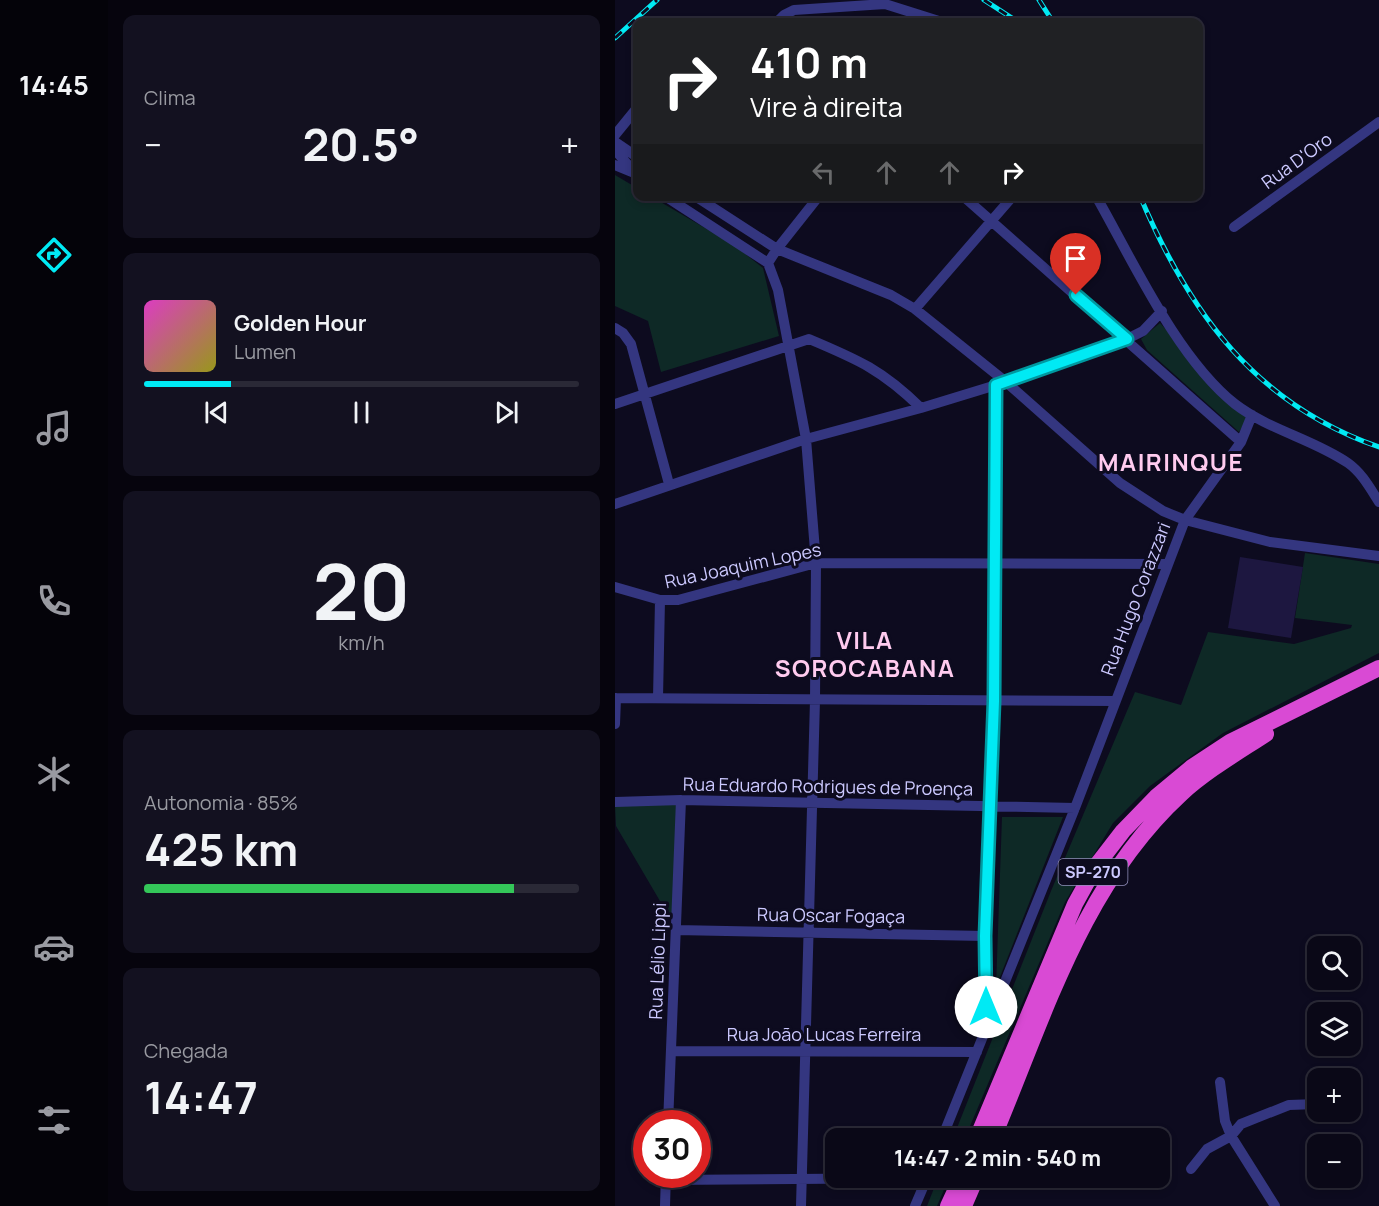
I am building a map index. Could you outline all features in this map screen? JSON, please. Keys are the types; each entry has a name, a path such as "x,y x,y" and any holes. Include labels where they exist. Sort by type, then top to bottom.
{"highway":[{"name":"SP-270","path":"981,1128 1075,904 1096,866 1123,831 1156,797 1192,766 1230,741 1379,668"},
{"name":"SP-270","path":"997,1128 1080,928 1104,886 1132,847 1180,795 1209,772 1319,698"},
{"path":"948,1206 956,1188"},
{"path":"964,1206 972,1188"}],"street":[{"path":"782,18 794,10 885,4 929,18"},
{"path":"615,135 633,113"},
{"name":"Rua D'Oro","path":"1234,227 1379,122"},
{"path":"615,141 633,154"},
{"path":"615,150 633,170"},
{"path":"615,165 633,173"},
{"path":"673,201 768,263 777,290 806,439 816,563 813,803 807,932 801,1206"},
{"path":"703,201 777,249 891,295 915,309 1001,384 1121,483 1164,511 1185,520 1270,542 1379,556"},
{"path":"768,263 815,201"},
{"path":"969,201 1241,442"},
{"path":"915,309 1009,201"},
{"path":"1099,201 1162,311 1195,361 1234,403 1252,416 1348,463 1363,477 1379,502"},
{"path":"615,504 806,439 1001,384 1127,339 1143,331 1162,311"},
{"path":"615,328 623,333 631,344 669,484"},
{"path":"615,404 788,344 809,339 872,366 921,408"},
{"path":"986,1030 985,936 994,701 993,565 1001,384"},
{"name":"Rua Hugo Corazzari","path":"946,1128 1075,807 1185,520 1241,442 1252,416"},
{"name":"Rua Joaquim Lopes","path":"615,587 660,600 678,600 816,563 1167,564"},
{"path":"658,698 660,600"},
{"path":"615,724 616,698 1115,701"},
{"name":"Rua Eduardo Rodrigues de Proença","path":"615,802 681,800 1075,807"},
{"name":"Rua Lélio Lippi","path":"669,1110 681,800"},
{"name":"Rua Oscar Fogaça","path":"676,930 985,936"},
{"name":"Rua João Lucas Ferreira","path":"671,1051 977,1052"},
{"path":"1220,1082 1225,1121 1231,1136 1275,1206"},
{"path":"1191,1169 1207,1149 1231,1136 1241,1124 1289,1105 1307,1104"},
{"path":"711,1178 825,1180"},
{"path":"665,1206 666,1188"},
{"path":"915,1206 922,1188"}],"green space":[{"path":"615,175 633,186 633,201 659,201 734,245 763,268 779,336 661,372 648,321 615,306"},
{"path":"1160,323 1248,418 1239,432 1147,350 1141,339"},
{"path":"1305,553 1379,564 1379,653 1223,733 1150,786 1113,823 1065,902 969,1128 957,1128 1051,891 1135,692 1181,705 1208,632 1294,644 1351,628 1352,625 1295,618"},
{"path":"679,804 672,914 667,913 616,826 615,806"},
{"path":"1002,817 1063,817 996,987"},
{"path":"934,1188 945,1188 937,1206 927,1206"}],"building":[{"path":"1240,557 1303,567 1291,638 1228,628"}],"railway":[{"path":"637,18 657,0"},
{"path":"984,0 1012,18"},
{"path":"1039,0 1050,18"},
{"path":"615,38 633,22"},
{"path":"1142,201 1181,278 1204,315 1231,349 1262,379 1296,406 1335,429 1379,447"}],"district":[{"name":"MAIRINQUE","path":"1171,463"},
{"name":"VILA SOROCABANA","path":"865,655"}],"route":[{"path":"986,1007 985,936 994,701 993,565 996,385 1127,339 1076,295"}]}
